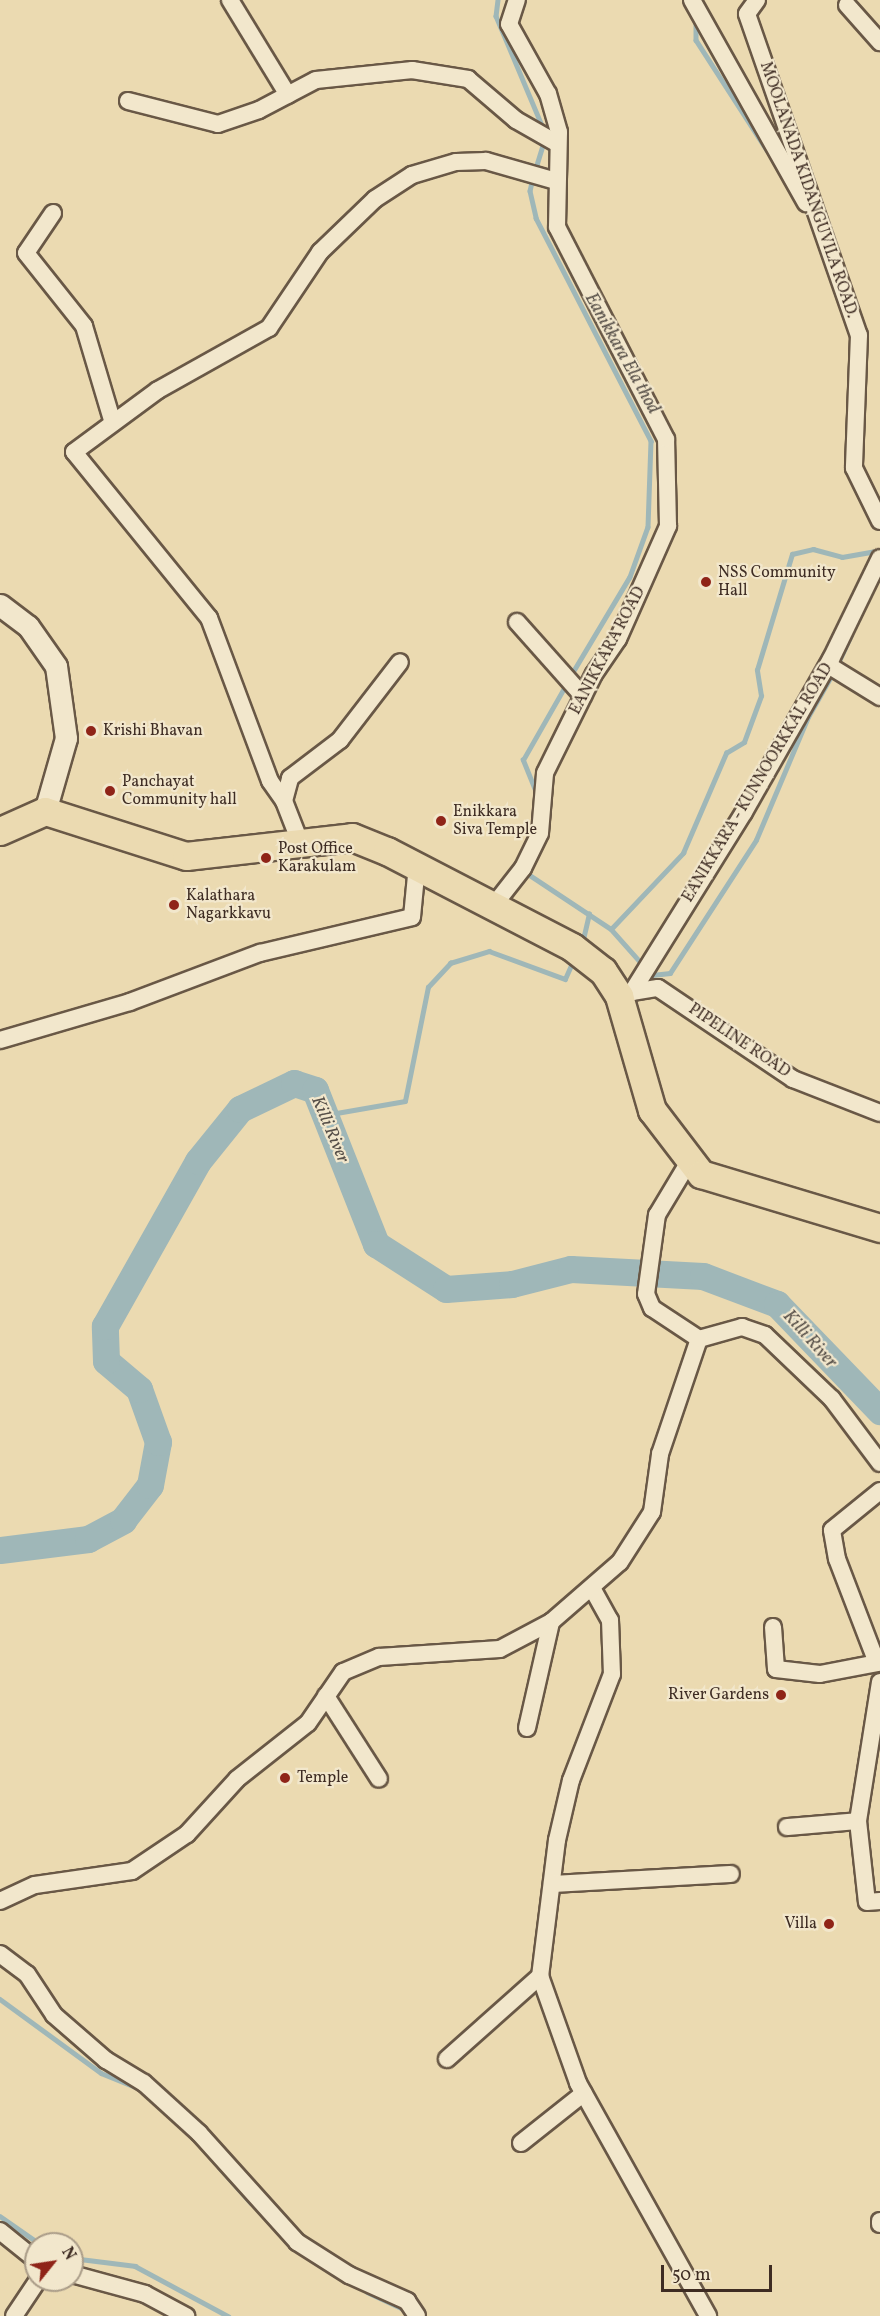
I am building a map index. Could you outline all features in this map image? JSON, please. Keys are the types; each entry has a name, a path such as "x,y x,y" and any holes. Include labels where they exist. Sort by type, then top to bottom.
{"main road":[{"path":"0,831 45,811 186,856 352,837 417,865 579,951 631,989 652,1110 700,1174 753,1194 880,1228"}],"street":[{"path":"230,0 288,95"},
{"name":"EANIKKARA ROAD","path":"494,905 519,874 545,817 545,773 573,685 618,639 668,525 666,439 557,227 543,177 558,144 548,94 509,24 517,0"},
{"path":"692,0 827,237"},
{"name":"MOOLANADA KIDANGUVILA ROAD.","path":"757,0 747,14 827,237 859,335 854,468 880,521"},
{"path":"846,4 880,42"},
{"path":"128,101 218,124 346,73 412,70 468,79 516,120 558,144"},
{"path":"300,842 284,801 270,781 209,618 75,457 79,447 158,390 269,328 320,252 375,199 412,175 456,162 486,161 543,177"},
{"path":"53,213 26,253 84,326 113,423"},
{"name":"EANIKKARA - KUNNOORKKAL ROAD","path":"631,989 651,961 828,666 880,558"},
{"path":"0,605 28,626 56,666 66,738 45,811"},
{"path":"517,622 573,685"},
{"path":"284,801 290,778 340,740 400,662"},
{"path":"828,666 880,697"},
{"path":"0,1040 130,1002 260,953 362,924 412,917 417,865"},
{"name":"PIPELINE ROAD","path":"631,989 658,988 794,1079 880,1113"},
{"path":"690,1160 657,1215 646,1281 652,1308 699,1339 742,1327 765,1335 832,1399 880,1462"},
{"path":"0,1901 35,1885 121,1875 152,1860 187,1834 237,1779 308,1723 343,1672 367,1660 500,1649 551,1622 592,1588 639,1539 652,1512 660,1454 699,1339"},
{"path":"880,1491 832,1530 837,1559 877,1663 880,1681 858,1821 867,1902 880,1901"},
{"path":"592,1588 610,1620 612,1674 571,1780 552,1884 540,1976 584,2093 708,2316"},
{"path":"527,1728 551,1622"},
{"path":"773,1628 776,1669 820,1674 877,1663"},
{"path":"326,1696 379,1779"},
{"path":"788,1827 858,1821"},
{"path":"552,1884 731,1874"},
{"path":"0,1954 27,1974 54,2015 106,2061 144,2083 208,2141 238,2182 297,2242 349,2275 407,2301 417,2316"},
{"path":"447,2060 540,1976"},
{"path":"521,2143 584,2093"},
{"path":"0,2231 24,2250"},
{"path":"84,2277 145,2294 186,2316"},
{"path":"14,2316 30,2292"}],"waterway":[{"name":"Eanikkara Ela thod","path":"498,0 496,16 544,130"},
{"path":"696,21 696,40 767,150"},
{"name":"Eanikkara Ela thod","path":"535,170 544,141"},
{"name":"Eanikkara Ela thod","path":"533,178 530,191 536,218 651,441 648,527 630,577 571,676"},
{"path":"525,872 611,929 683,853 726,753 744,742 761,696 757,670 792,554 813,549 842,557 880,550"},
{"path":"838,663 851,635"},
{"path":"611,929 652,975 670,973 756,840 808,717 833,673"},
{"name":"Eanikkara Ela thod","path":"537,795 523,760 567,683"},
{"path":"582,944 589,914"},
{"path":"325,1115 405,1101 428,987 450,963 489,951 565,979 574,959"},
{"name":"Killi River","path":"0,1550 88,1539 123,1520 150,1485 158,1442 139,1389 106,1361 105,1326 198,1161 240,1109 294,1083 315,1090 376,1244 446,1289 512,1284 571,1269 703,1276 777,1304 880,1411"},
{"path":"0,1999 101,2073 136,2087"},
{"path":"219,2167 251,2203"},
{"path":"0,2216 24,2233"},
{"path":"84,2260 135,2266 228,2316"},
{"path":"315,2262 335,2275"},
{"path":"367,2292 408,2311"}],"place":[{"name":"NSS Community Hall","path":"706,582"},
{"name":"Krishi Bhavan","path":"91,731"},
{"name":"Panchayat Community hall","path":"110,791"},
{"name":"Enikkara Siva Temple","path":"441,821"},
{"name":"Post Office Karakulam","path":"266,858"},
{"name":"Kalathara Nagarkkavu","path":"174,905"},
{"name":"River Gardens","path":"781,1695"},
{"name":"Temple","path":"285,1778"},
{"name":"Villa","path":"829,1924"}]}
